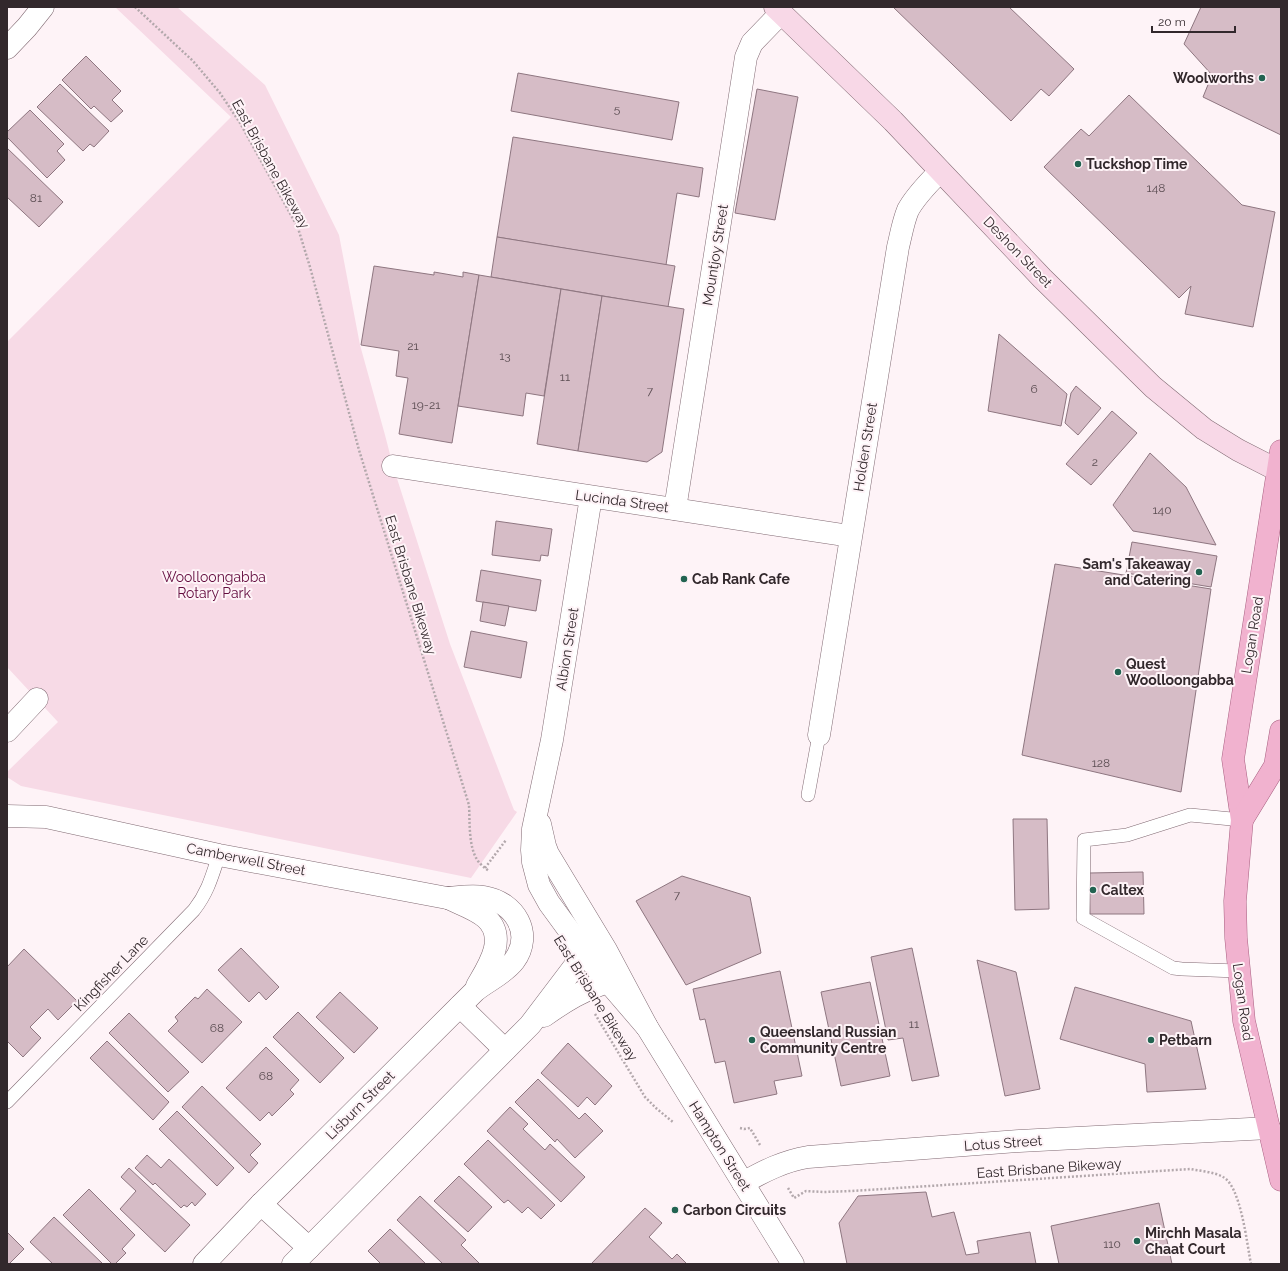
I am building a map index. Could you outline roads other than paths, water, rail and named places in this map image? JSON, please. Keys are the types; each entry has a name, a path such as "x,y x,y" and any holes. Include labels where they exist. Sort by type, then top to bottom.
{"main road":[{"name":"Logan Road","path":"1280,464 1233,759 1242,820 1235,901 1238,971 1244,1021 1281,1180"},
{"name":"Logan Road","path":"1242,820 1276,766 1281,731"}],"street":[{"path":"7,48 43,7"},
{"name":"Deshon Street","path":"778,10 893,121 1042,278 1152,387 1204,429 1238,450 1280,464"},
{"name":"Mountjoy Street","path":"675,509 746,57 752,42 778,10"},
{"name":"Holden Street","path":"819,735 898,247 904,221 911,206 920,192 940,170"},
{"name":"Lucinda Street","path":"393,466 850,536"},
{"name":"Albion Street","path":"536,828 539,800 552,740 591,497"},
{"path":"7,731 37,699"},
{"name":"Camberwell Street","path":"7,800 46,817"},
{"name":"Camberwell Street","path":"7,816 46,817 219,855 447,898 479,896 496,900 508,907 516,916 520,925 521,943 517,956 505,970 475,991"},
{"name":"Hampton Street","path":"536,828 532,850 533,862 539,885 548,903 607,982 647,1027"},
{"name":"Hampton Street","path":"536,828 548,854 606,950 647,1027 793,1264"},
{"path":"293,1264 530,1025 574,967 581,948"},
{"path":"530,1025 579,993 607,982"},
{"name":"Lisburn Street","path":"204,1264 261,1204 475,991"},
{"path":"460,1006 505,1050"},
{"name":"Lotus Street","path":"743,1183 763,1172 791,1160 808,1158 1019,1141 1269,1128"},
{"path":"261,1204 309,1248"}],"lane":[{"path":"808,795 819,735"},
{"path":"1238,971 1182,970 1173,968 1083,918 1084,840 1127,835 1190,815 1242,820"},
{"name":"Kingfisher Lane","path":"7,1102 194,910 208,890 219,855"}],"place":[{"name":"Woolworths","path":"1262,78"},
{"name":"Tuckshop Time","path":"1078,164"},
{"name":"Sam's Takeaway and Catering","path":"1199,572"},
{"name":"Cab Rank Cafe","path":"684,579"},
{"name":"Quest Woolloongabba","path":"1118,672"},
{"name":"Caltex","path":"1093,890"},
{"name":"Queensland Russian Community Centre","path":"752,1040"},
{"name":"Petbarn","path":"1151,1040"},
{"name":"Carbon Circuits","path":"675,1210"},
{"name":"Mirchh Masala Chaat Court","path":"1137,1241"}],"park label":[{"name":"Woolloongabba Rotary Park","path":"214,586"}]}
